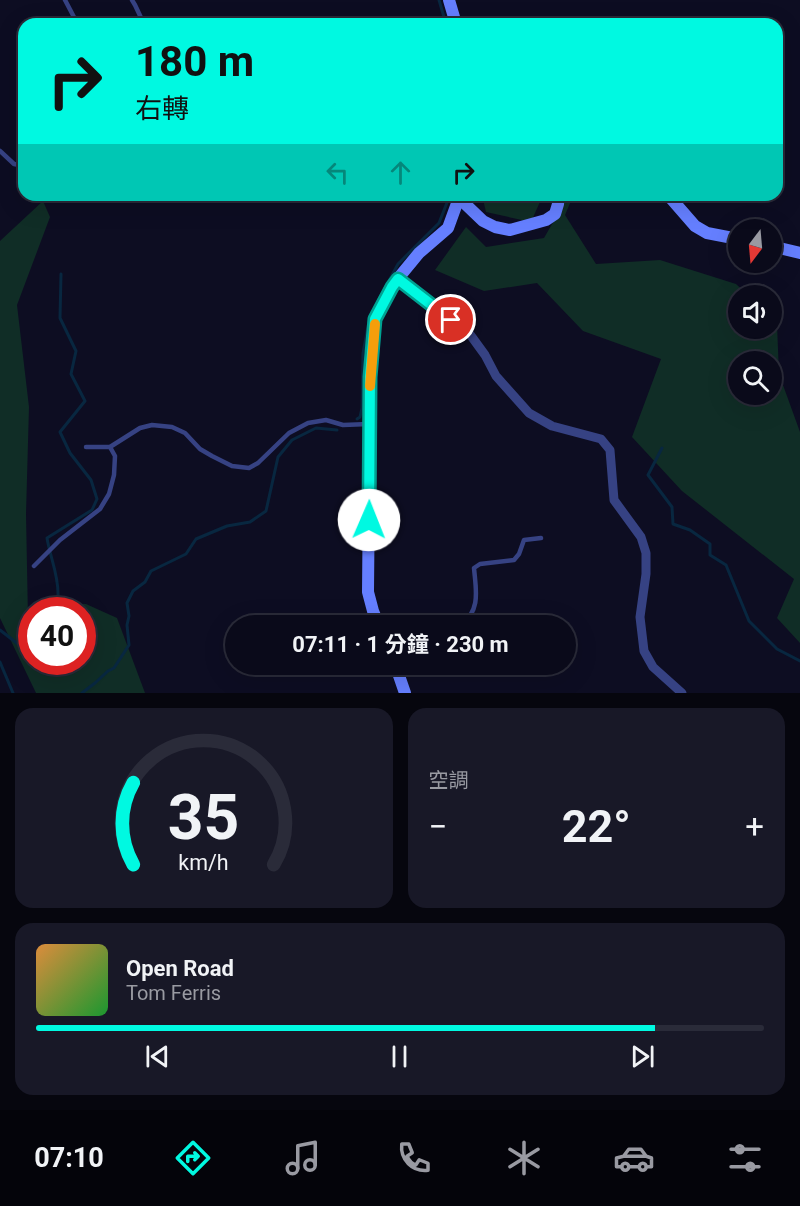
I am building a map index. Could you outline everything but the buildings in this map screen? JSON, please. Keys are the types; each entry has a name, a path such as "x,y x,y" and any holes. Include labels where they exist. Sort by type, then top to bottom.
{"street":[{"path":"448,0 454,18"},
{"path":"375,615 368,592 370,377 375,319 398,279 419,253 448,228 458,201"},
{"path":"463,201 483,221 495,227 510,230 546,220 555,214 558,201"},
{"path":"673,201 695,226 707,233 728,237"},
{"path":"782,249 800,253"},
{"path":"398,279 469,333 485,355 496,376 529,413 552,426 601,439 610,450 614,500 641,537 646,553 646,574 640,617 644,651 653,667 682,693"},
{"path":"399,675 405,693"}],"lane":[{"path":"65,0 74,18"},
{"path":"132,0 141,18"},
{"path":"0,151 18,165"},
{"path":"86,447 110,447 140,428 152,425 172,427 185,433 200,449 212,456 232,466 249,468 258,463 289,433 308,423 326,420 343,425 369,424"},
{"path":"34,566 60,540 100,509 109,494 114,475 115,456 110,447"},
{"path":"470,615 477,601 474,568 480,564 514,560 524,540 541,538"}],"green space":[{"path":"43,201 50,217 17,305 29,407 26,514 28,597 18,597 18,656 0,618 0,241"},
{"path":"483,201 540,201 531,222 486,212"},
{"path":"565,201 571,201 565,215 596,264 660,260 737,285 728,285 728,339 778,339 778,351 728,351 728,405 782,405 782,382 800,432 800,643 777,618 794,579 682,491 632,437 661,359 583,331 537,283 484,291 435,270 466,227 486,247 544,238"},
{"path":"96,609 117,618 145,693 36,693 27,675 96,675"}],"waterway":[{"path":"439,0 444,18"},
{"path":"378,301 398,264 439,223 448,201"},
{"path":"58,597 56,574 47,538 92,510 97,499 91,480 70,453 60,432 85,401 71,374 76,351 60,318 61,274"},
{"path":"357,419 360,417 362,408 363,353 369,321"},
{"path":"82,693 114,668 129,645 127,603 133,591 145,582 151,571 186,554 196,539 227,526 250,522 266,511 278,457 292,440 316,428 337,430"},
{"path":"662,448 648,475 672,507 673,524 690,530 710,544 710,555 726,565 749,621 777,649 800,661"},
{"path":"0,630 18,644"},
{"path":"0,662 13,693"}],"slow traffic":[{"path":"370,386 375,324"}],"route":[{"path":"369,520 370,377 375,319 398,279 451,320"}]}
